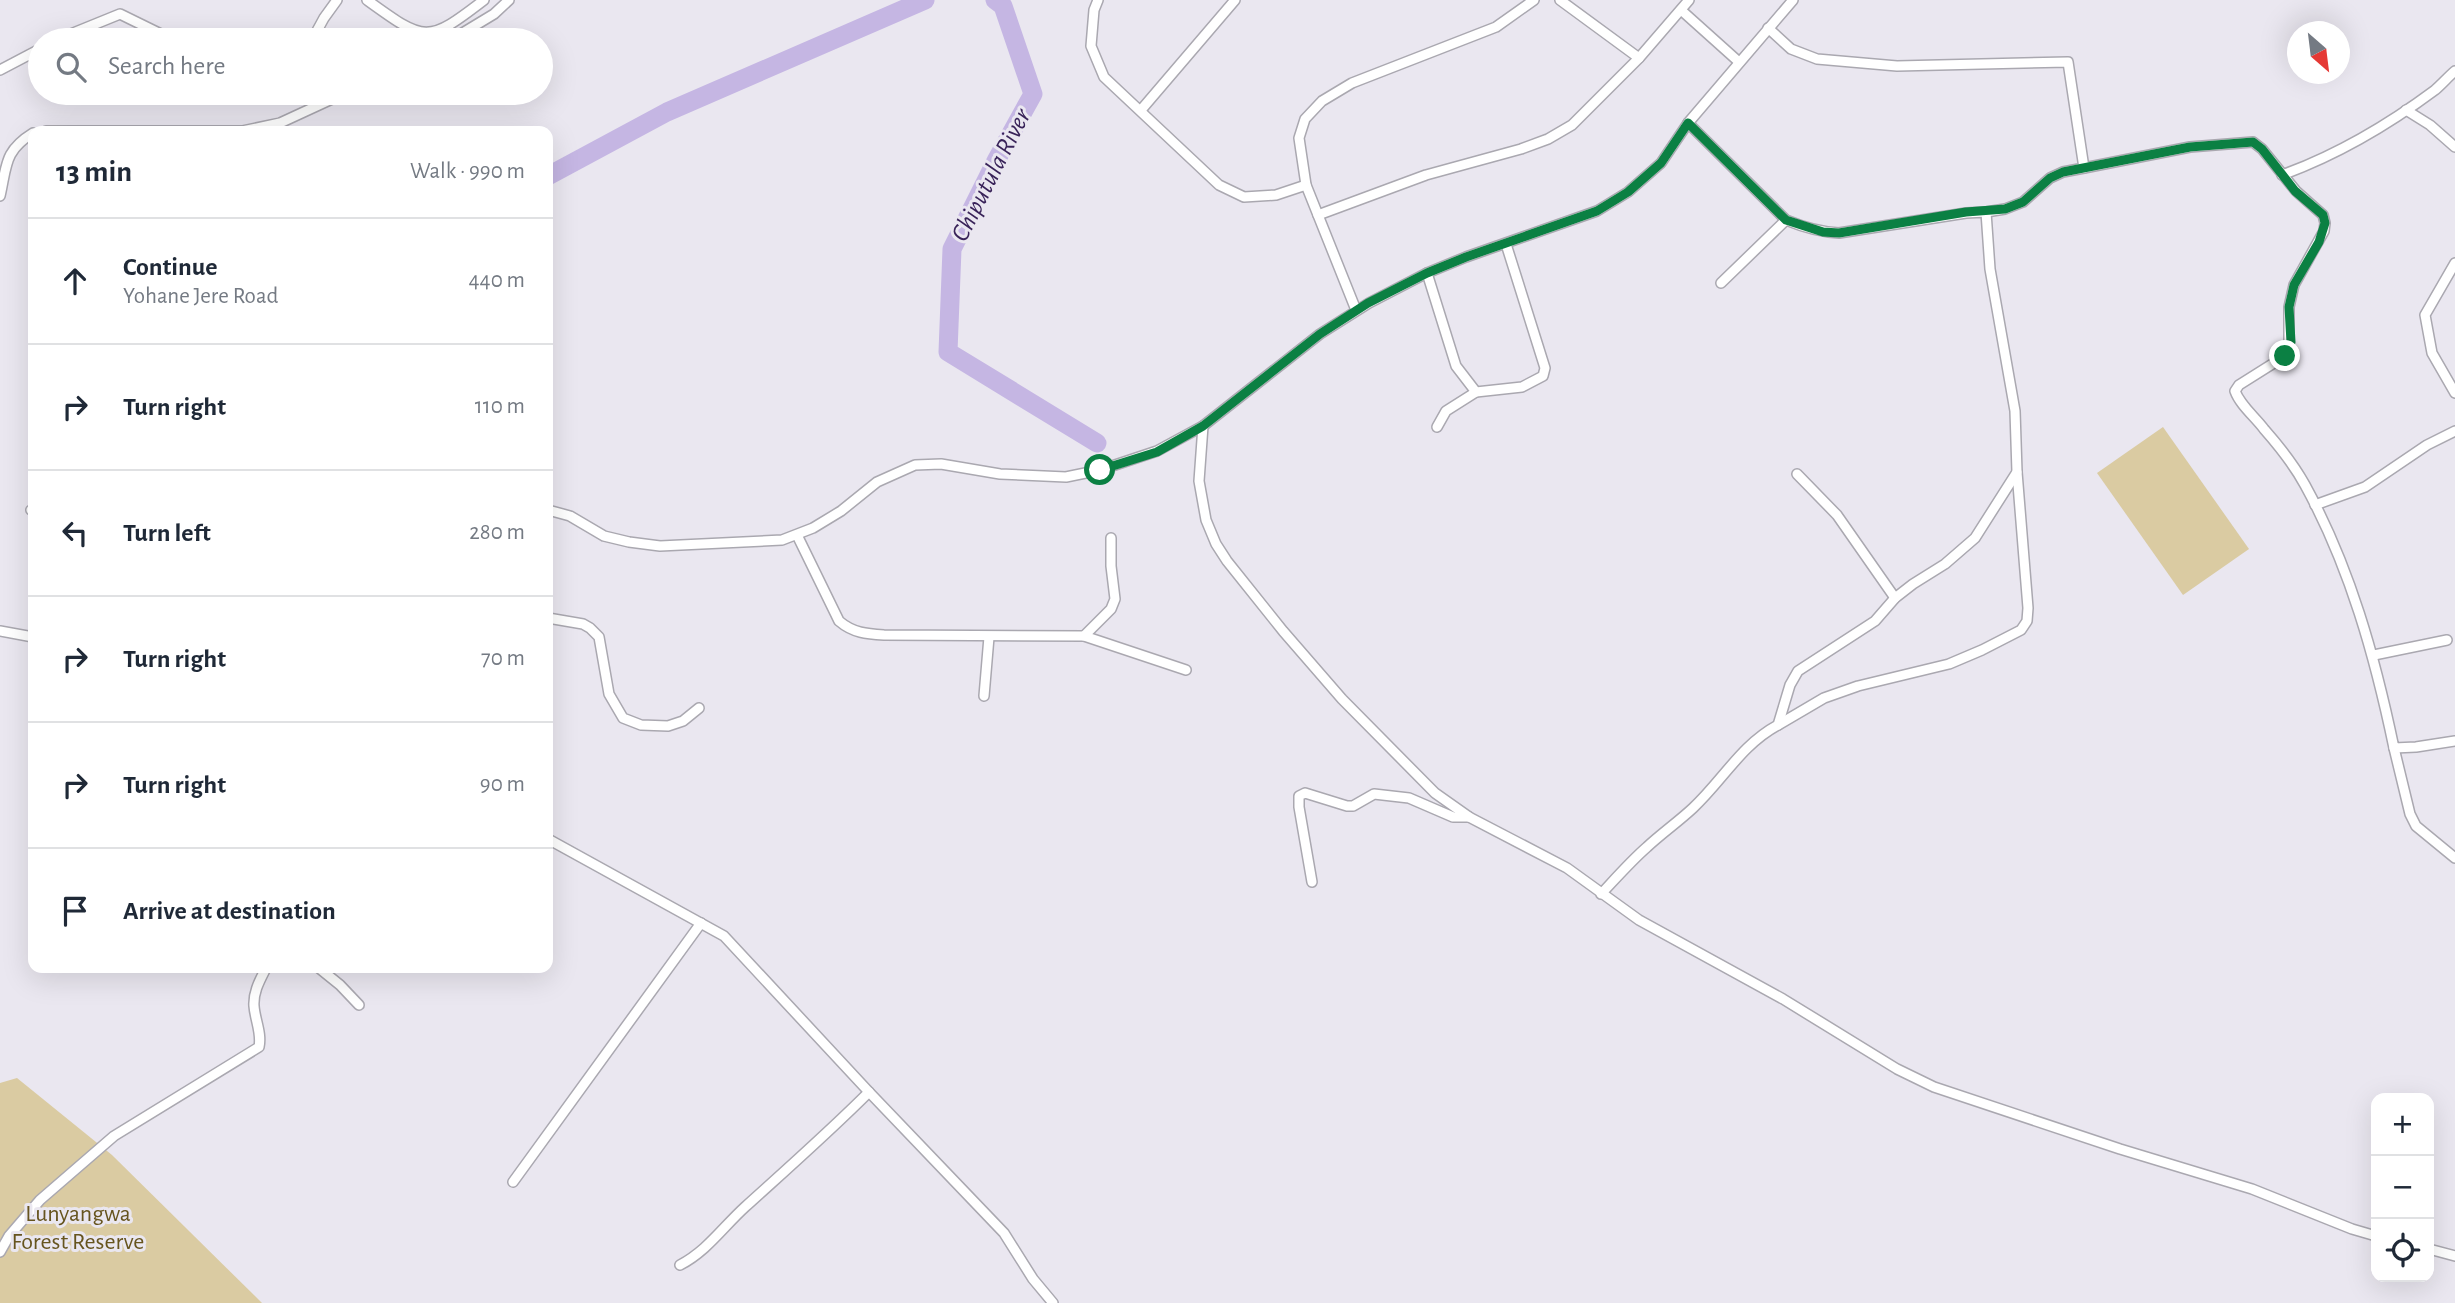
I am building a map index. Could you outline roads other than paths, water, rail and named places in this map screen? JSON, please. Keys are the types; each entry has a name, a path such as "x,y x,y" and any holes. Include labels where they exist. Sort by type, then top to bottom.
{"street":[{"path":"320,28 337,0"},
{"path":"367,0 409,28"},
{"path":"443,28 484,0"},
{"path":"470,28 494,14 509,0"},
{"path":"1098,0 1094,10 1091,46 1104,77 1219,185 1244,197 1276,195 1306,185"},
{"path":"1141,110 1235,0"},
{"path":"1356,310 1306,185 1300,159 1299,138 1305,119 1322,101 1352,83 1496,27 1534,0"},
{"path":"1560,0 1639,58"},
{"path":"1318,215 1426,175 1548,139 1572,125 1639,58 1689,0"},
{"path":"553,511 570,516 604,536 660,546 782,540 797,535 841,511 877,482 915,465 941,464 1000,474 1066,477 1100,470 1157,452 1203,426 1320,334 1356,310 1427,273 1597,211 1628,192 1661,163 1688,123 1793,0"},
{"path":"1681,10 1739,62"},
{"path":"86,28 120,14 149,28"},
{"path":"1768,28 1791,48 1817,59 1897,66 2068,62 2084,168"},
{"path":"0,70 28,55"},
{"path":"2282,174 2330,156 2406,110 2436,89 2455,71"},
{"path":"266,126 280,123 319,105"},
{"path":"2406,110 2430,125 2455,147"},
{"path":"1688,123 1786,220 1823,232 1839,233 1966,212 2005,209 2023,202 2050,178 2063,172 2190,147 2253,142 2262,149 2295,191 2323,215 2325,223 2324,231 2294,285 2289,307 2289,350 2285,356 2239,385 2235,391 2280,447 2315,505 2352,590 2374,655 2410,814 2416,826 2455,858"},
{"path":"0,196 9,155 17,143 28,136"},
{"path":"1601,894 1646,848 1693,808 1759,735 1824,698 1858,685 1949,664 2021,630 2028,608 2015,411 1990,269 1986,212"},
{"path":"1721,283 1786,220"},
{"path":"1437,427 1446,411 1476,393 1522,387 1543,376 1545,368 1506,244"},
{"path":"2455,263 2426,316 2432,353 2455,393"},
{"path":"1427,273 1455,366 1476,393"},
{"path":"1203,426 1199,481 1206,520 1227,561 1342,699 1435,793 1469,817 1567,868 1639,920 1783,999 1897,1069 1934,1087 2107,1145 2252,1189 2371,1235"},
{"path":"2315,505 2365,487 2427,445 2455,431"},
{"path":"1778,724 1790,685 1798,671 1875,621 1895,598 1945,565 1975,538 2017,471"},
{"path":"1797,474 1837,515 1895,598"},
{"path":"797,535 839,621 847,628 861,633 1084,636 1186,670"},
{"path":"1084,636 1111,609 1115,599 1111,538"},
{"path":"553,619 583,624 599,638 609,694 623,718 641,724 668,726 683,721 699,708"},
{"path":"0,631 28,636"},
{"path":"984,696 989,636"},
{"path":"2374,655 2446,640"},
{"path":"2394,748 2455,741"},
{"path":"1312,883 1299,807 1301,794 1347,806 1353,806 1374,794 1409,798 1445,815 1469,817"},
{"path":"553,842 724,936 1004,1233 1033,1279 1053,1303"},
{"path":"513,1182 701,923"},
{"path":"0,1252 9,1236 40,1200 114,1136 258,1047 260,1040 254,1006 255,993 264,973"},
{"path":"325,973 359,1004"},
{"path":"680,1265 698,1255 742,1210 825,1137 869,1092"},
{"path":"2434,1250 2455,1256"}],"waterway":[{"name":"Chiputula River","path":"553,173 667,112 925,0"},
{"name":"Chiputula River","path":"995,0 1003,6 1033,94 952,249 948,352 1097,443"}],"park label":[{"name":"Lunyangwa Forest Reserve","path":"78,1228"}]}
